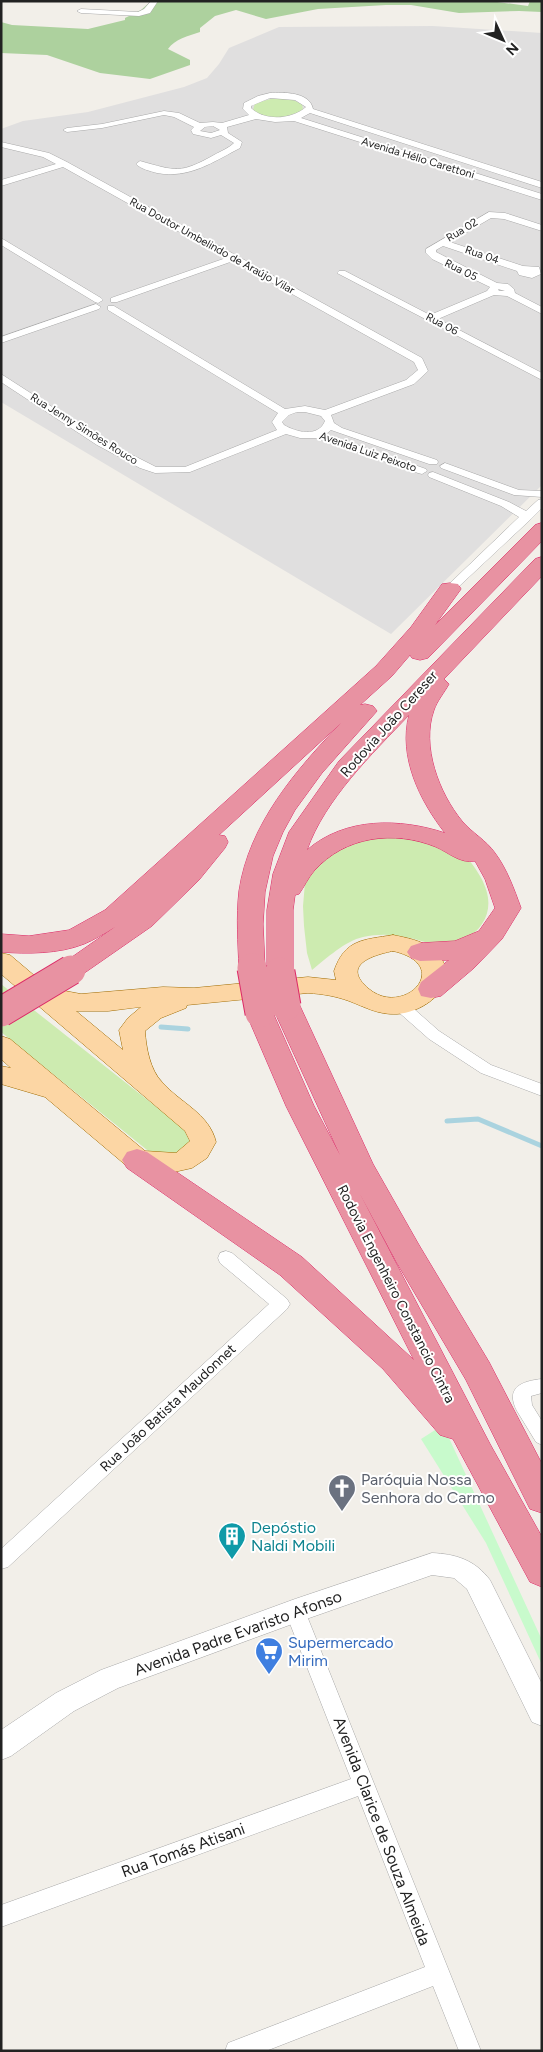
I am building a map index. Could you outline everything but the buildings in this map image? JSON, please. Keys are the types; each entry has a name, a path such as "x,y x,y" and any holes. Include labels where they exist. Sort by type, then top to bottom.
{"highway":[{"name":"Rodovia João Cereser","path":"420,653 534,523"},
{"name":"Rodovia João Cereser","path":"273,1009 280,972 280,910 286,874 302,832 347,766 542,563"},
{"path":"1,944 29,946 75,938 114,916 384,671 419,632 450,589"},
{"path":"1,1012 71,970 143,920 190,874 300,747 420,653"},
{"path":"273,1009 252,968 251,914 254,881 261,857 273,829 287,804 318,760 420,653"},
{"path":"431,989 487,943 508,908 495,874 483,854 453,827 439,806 430,788 419,750 418,727 422,710 453,654"},
{"path":"280,910 299,872 321,849 349,836 375,830 401,830 423,833 447,841 488,865"},
{"path":"420,952 456,952 467,948 494,932"},
{"name":"Rodovia Engenheiro Constancio Cintra","path":"273,1009 300,1106 478,1454 542,1571"},
{"name":"Rodovia Engenheiro Constancio Cintra","path":"273,1009 408,1254 478,1370 540,1494"},
{"path":"137,1160 291,1266 394,1360 478,1454"}],"main road":[{"path":"44,996 81,1003 108,1002 163,996 194,997 308,985 328,986 358,995 372,1003 386,1006 413,1002 423,997 431,989 435,979 434,969 429,960 420,952 407,946 393,943 378,944 364,948 308,985"},
{"path":"354,955 347,963 344,972 346,982 358,995"},
{"path":"1,961 194,1124 201,1134 203,1142 199,1151 190,1159 178,1164 161,1165 137,1160 1,1045"},
{"path":"152,1090 137,1059 132,1030 140,1019 162,1006 194,997"},
{"path":"1,1075 22,1079 62,1096"}],"street":[{"path":"80,11 139,14 147,10 155,1"},
{"name":"Avenida Hélio Carettoni","path":"309,110 310,106 308,103 295,97 266,96 257,98 248,105 247,109 256,116 274,119 294,118 542,197"},
{"name":"Avenida Hélio Carettoni","path":"294,118 309,110 542,185"},
{"path":"67,130 102,126 164,112 176,115 199,126 213,124 238,142 237,146 189,171 178,174 164,173 140,164"},
{"path":"222,129 256,116"},
{"name":"Rua Doutor Umbelindo de Araújo Vilar","path":"1,144 46,155 64,164 418,360 423,371 410,382 327,419"},
{"path":"1,183 64,164"},
{"path":"476,176 490,168"},
{"name":"Rua 02","path":"430,252 432,248 484,217 497,215 542,228"},
{"path":"1,241 97,303"},
{"name":"Rua 04","path":"442,242 533,271"},
{"name":"Rua 05","path":"430,252 433,256 494,289"},
{"path":"450,265 474,253"},
{"path":"1,340 97,303 113,304 234,258"},
{"path":"506,290 533,271"},
{"name":"Rua 06","path":"342,273 432,318 542,377"},
{"path":"432,318 494,289 506,290 542,311"},
{"path":"113,304 285,413 279,417 277,422 279,427 285,431"},
{"name":"Rua Jenny Simões Rouco","path":"1,377 101,442 144,466 155,470 170,471 199,466 285,431"},
{"name":"Avenida Luiz Peixoto","path":"285,413 305,409 327,419 338,430 433,462"},
{"name":"Avenida Luiz Peixoto","path":"285,431 299,435 315,434 324,430 327,419"},
{"name":"Avenida Luiz Peixoto","path":"315,434 422,471"},
{"path":"404,464 414,456"},
{"path":"445,466 518,493 542,494"},
{"path":"450,481 462,472"},
{"name":"Avenida Luiz Peixoto","path":"433,475 505,504 534,523"},
{"path":"505,504 518,493"},
{"path":"450,589 534,523 542,502"},
{"path":"400,1005 434,1035 486,1069 542,1090"},
{"name":"Rua João Batista Maudonnet","path":"1,1561 282,1304 226,1258"},
{"path":"536,1387 522,1392 523,1406 542,1437"},
{"name":"Avenida Padre Evaristo Afonso","path":"1,1747 65,1702 110,1679 295,1611 432,1564 452,1564 463,1568 474,1577 542,1713"},
{"name":"Avenida Clarice de Souza Almeida","path":"295,1611 470,2051"},
{"name":"Rua Tomás Atisani","path":"1,1916 364,1784"},
{"path":"236,2051 438,1973"}],"shaded area":[{"path":"433,26 542,33 542,485 391,634 1,402 1,129 23,121 88,112 184,87 207,78 229,48 279,27"}],"green space":[{"path":"151,1 490,1 528,6 530,1 542,1 542,12 459,13 411,5 386,5 318,9 266,19 236,10 215,16 200,28 200,32 178,40 168,49 190,60 190,65 150,79 100,73 47,55 1,53 1,22 12,25 88,29 125,20 125,18 141,10"},
{"path":"275,98 291,99 302,104 303,110 278,118 264,116 253,110 255,103"},
{"path":"398,836 441,847 468,860 480,876 487,895 487,912 480,927 464,941 450,946 435,945 395,935 363,937 343,946 312,970 307,953 304,926 305,883 322,858 368,838"},
{"path":"1,984 183,1128 190,1142 173,1157 152,1154 1,1032"},
{"path":"443,1425 542,1640 542,1665 486,1543 421,1439"}],"waterway":[{"path":"161,1027 188,1029"},
{"path":"447,1121 478,1119 542,1146"}],"place":[{"name":"Paróquia Nossa Senhora do Carmo","path":"342,1512"},
{"name":"Depóstio Naldi Mobili","path":"232,1560"},
{"name":"Supermercado Mirim","path":"269,1675"}]}
